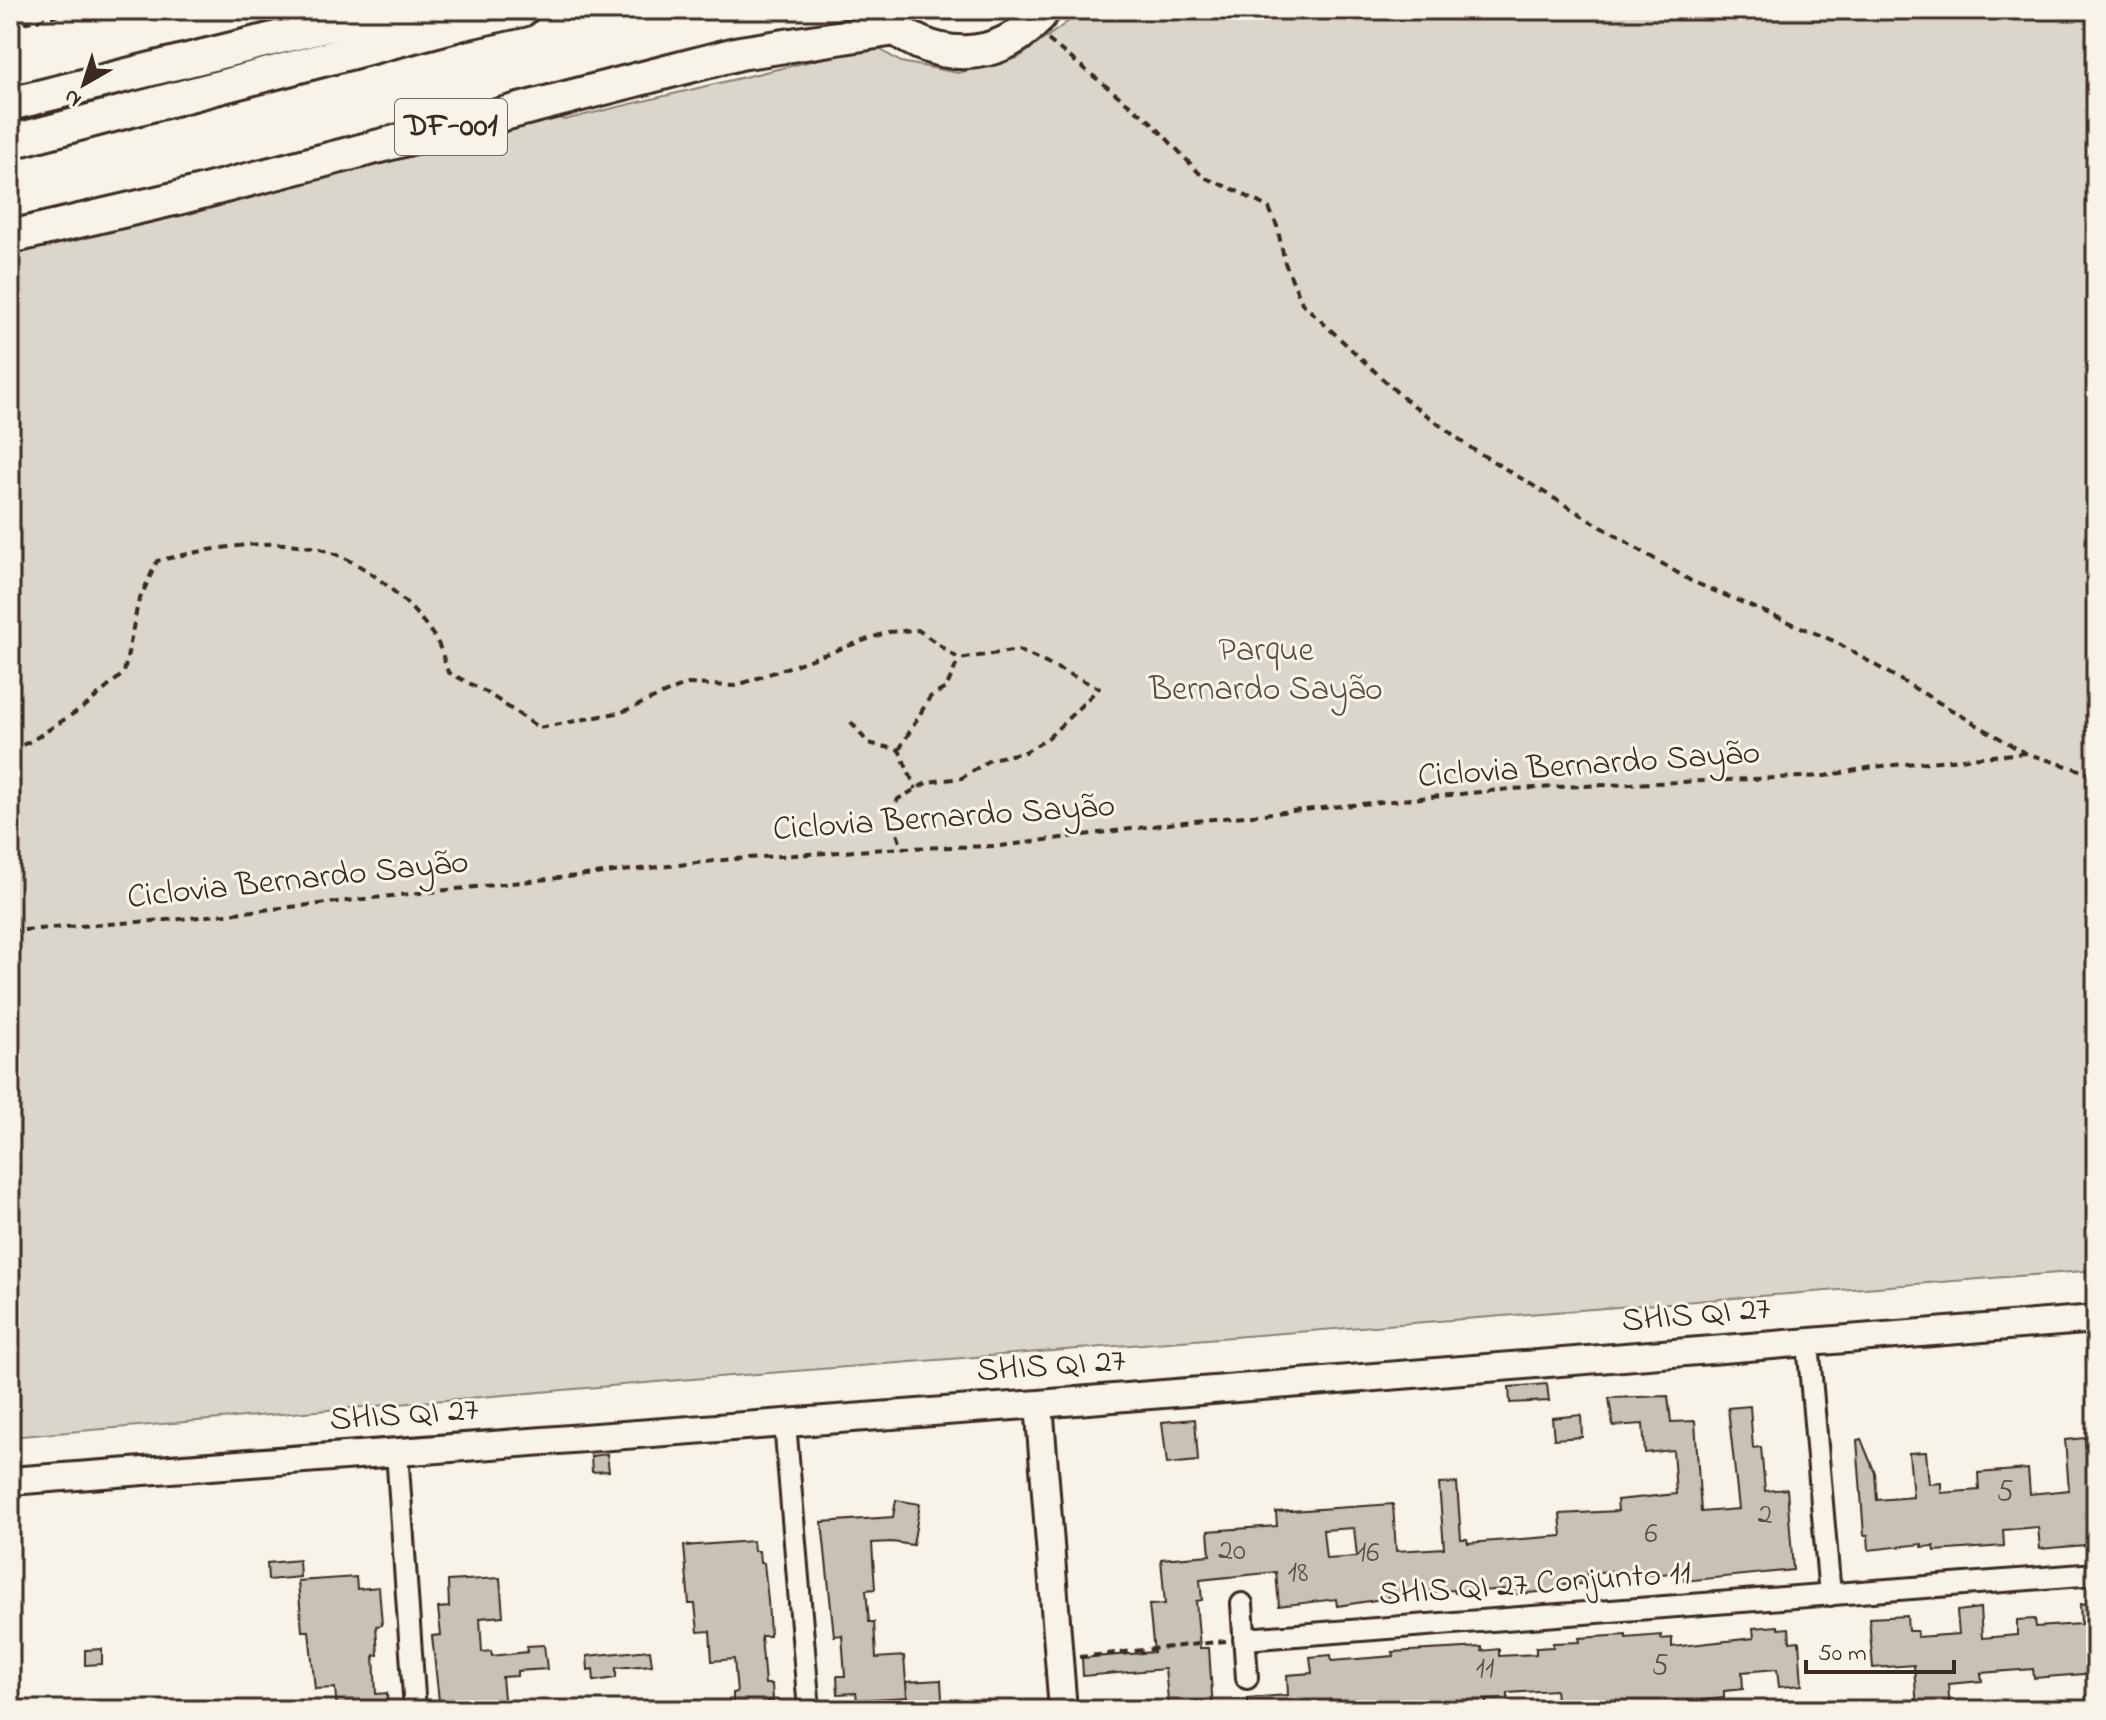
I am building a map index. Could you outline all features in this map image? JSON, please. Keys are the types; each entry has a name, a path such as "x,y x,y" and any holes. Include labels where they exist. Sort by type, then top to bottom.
{"main road":[{"path":"10,104 390,10"},
{"path":"322,61 420,10"},
{"path":"10,142 522,10"},
{"name":"DF-001","path":"10,237 178,198 740,53 886,20 912,41 932,49 974,53 1014,39 1038,18"}],"street":[{"name":"SHIS QI 27","path":"10,1481 1039,1404 2096,1319"},
{"path":"1808,1343 1830,1595"},
{"path":"1039,1404 1063,1710"},
{"path":"785,1423 809,1710"},
{"path":"397,1452 415,1710"},
{"name":"SHIS QI 27 Conjunto 11","path":"1244,1639 2096,1574"},
{"path":"1242,1604 1247,1678"}],"path":[{"path":"10,26 81,10"},
{"path":"1038,18 1150,121 1203,177 1269,208 1277,226 1285,263 1302,303 1401,396 1471,448 1691,581 1834,641 2025,753 2096,775"},
{"path":"10,751 33,740 88,704 124,673 138,603 157,561 210,548 289,545 327,551 384,581 437,640 448,672 486,692 539,728 622,712 687,684 735,686 888,632 918,630 959,659 1018,650 1099,688 1047,739 1025,752 991,759 962,778 928,782 898,799 891,816 902,848"},
{"path":"899,750 930,697 946,688 959,659"},
{"path":"851,722 868,743 899,750"},
{"path":"899,750 916,789"},
{"name":"Ciclovia Bernardo Sayão","path":"10,931 180,919 733,859 902,848 1000,846 1184,822 1510,789 1825,776 1873,767 2025,753"},
{"path":"1071,1658 1244,1639"}],"green space":[{"name":"Parque Bernardo Sayão","path":"1084,10 2096,10 2096,1270 692,1379 10,1437 10,242 527,107 564,120 874,46 901,62 958,73 1018,58"}],"building":[{"path":"1547,1384 1549,1401 1510,1403 1509,1387"},
{"path":"1668,1396 1671,1422 1695,1421 1701,1512 1739,1509 1728,1408 1750,1406 1753,1448 1761,1447 1765,1491 1787,1489 1793,1570 1684,1581 1684,1572 1633,1575 1633,1571 1611,1571 1587,1573 1587,1577 1580,1578 1581,1584 1558,1585 1558,1590 1506,1595 1506,1589 1455,1593 1454,1590 1388,1595 1389,1598 1337,1606 1336,1599 1279,1606 1276,1572 1200,1580 1202,1600 1196,1601 1200,1648 1209,1648 1213,1710 1169,1710 1165,1669 1083,1676 1082,1658 1154,1652 1149,1605 1165,1604 1161,1559 1210,1555 1208,1531 1277,1526 1276,1512 1393,1504 1396,1551 1444,1548 1439,1484 1457,1483 1461,1539 1467,1539 1468,1543 1562,1536 1560,1514 1618,1511 1617,1500 1676,1494 1673,1450 1645,1453 1643,1424 1613,1426 1609,1398","holes":["1354,1528 1357,1557 1326,1559 1323,1530"]},
{"path":"1581,1415 1582,1437 1554,1439 1552,1418"},
{"path":"1195,1419 1198,1461 1167,1464 1162,1422"},
{"path":"2085,1438 2088,1483 2096,1483 2096,1544 2040,1549 2038,1527 2003,1530 2004,1546 1935,1551 1934,1546 1922,1547 1922,1544 1869,1550 1868,1535 1864,1535 1857,1440 1861,1439 1875,1473 1877,1500 1913,1497 1909,1453 1926,1452 1929,1484 1941,1483 1941,1493 1979,1490 1978,1473 2028,1469 2030,1494 2069,1490 2065,1440"},
{"path":"607,1454 609,1471 592,1472 591,1456"},
{"path":"896,1500 920,1504 913,1545 872,1543 875,1589 866,1590 869,1622 874,1622 876,1658 904,1656 907,1697 857,1700 856,1693 838,1694 837,1676 845,1676 842,1635 834,1636 822,1522 893,1517"},
{"path":"753,1541 754,1551 759,1551 760,1563 764,1563 768,1600 770,1636 761,1636 765,1684 772,1684 773,1701 768,1701 768,1710 733,1707 733,1693 737,1692 734,1659 712,1661 710,1631 698,1632 695,1604 689,1604 684,1546"},
{"path":"299,1560 300,1577 268,1580 267,1563"},
{"path":"356,1577 357,1589 379,1587 382,1625 376,1626 376,1694 387,1693 388,1710 337,1710 335,1688 315,1689 309,1631 302,1631 298,1581"},
{"path":"500,1578 503,1616 480,1618 482,1652 491,1651 492,1656 527,1652 527,1646 544,1645 547,1669 517,1671 517,1676 502,1677 505,1710 440,1710 432,1636 441,1635 438,1608 449,1607 448,1581"},
{"path":"2080,1604 2096,1604 2096,1673 2034,1678 2033,1669 1981,1673 1982,1681 1948,1684 1950,1710 1917,1710 1914,1665 1873,1668 1869,1618 1907,1616 1908,1631 1917,1631 1917,1637 1959,1634 1957,1611 1980,1608 1982,1638 2017,1635 2017,1620 2035,1619 2036,1627 2081,1624"},
{"path":"1778,1626 1778,1629 1789,1628 1790,1642 1799,1641 1802,1685 1779,1687 1777,1669 1742,1672 1743,1689 1724,1691 1724,1698 1686,1702 1685,1710 1664,1710 1663,1705 1557,1710 1555,1690 1508,1693 1508,1699 1486,1700 1487,1710 1398,1710 1398,1704 1338,1710 1248,1710 1248,1698 1288,1695 1287,1675 1312,1673 1310,1657 1331,1655 1332,1661 1394,1656 1393,1652 1482,1647 1482,1651 1499,1649 1499,1656 1536,1654 1536,1648 1553,1647 1553,1643 1626,1635 1626,1638 1661,1635 1661,1639 1672,1638 1672,1647 1754,1638 1753,1628"},
{"path":"102,1649 102,1664 85,1665 85,1650"},
{"path":"650,1650 652,1665 616,1668 616,1678 594,1681 593,1669 588,1670 587,1656"},
{"path":"941,1680 942,1699 908,1702 906,1682"}]}
